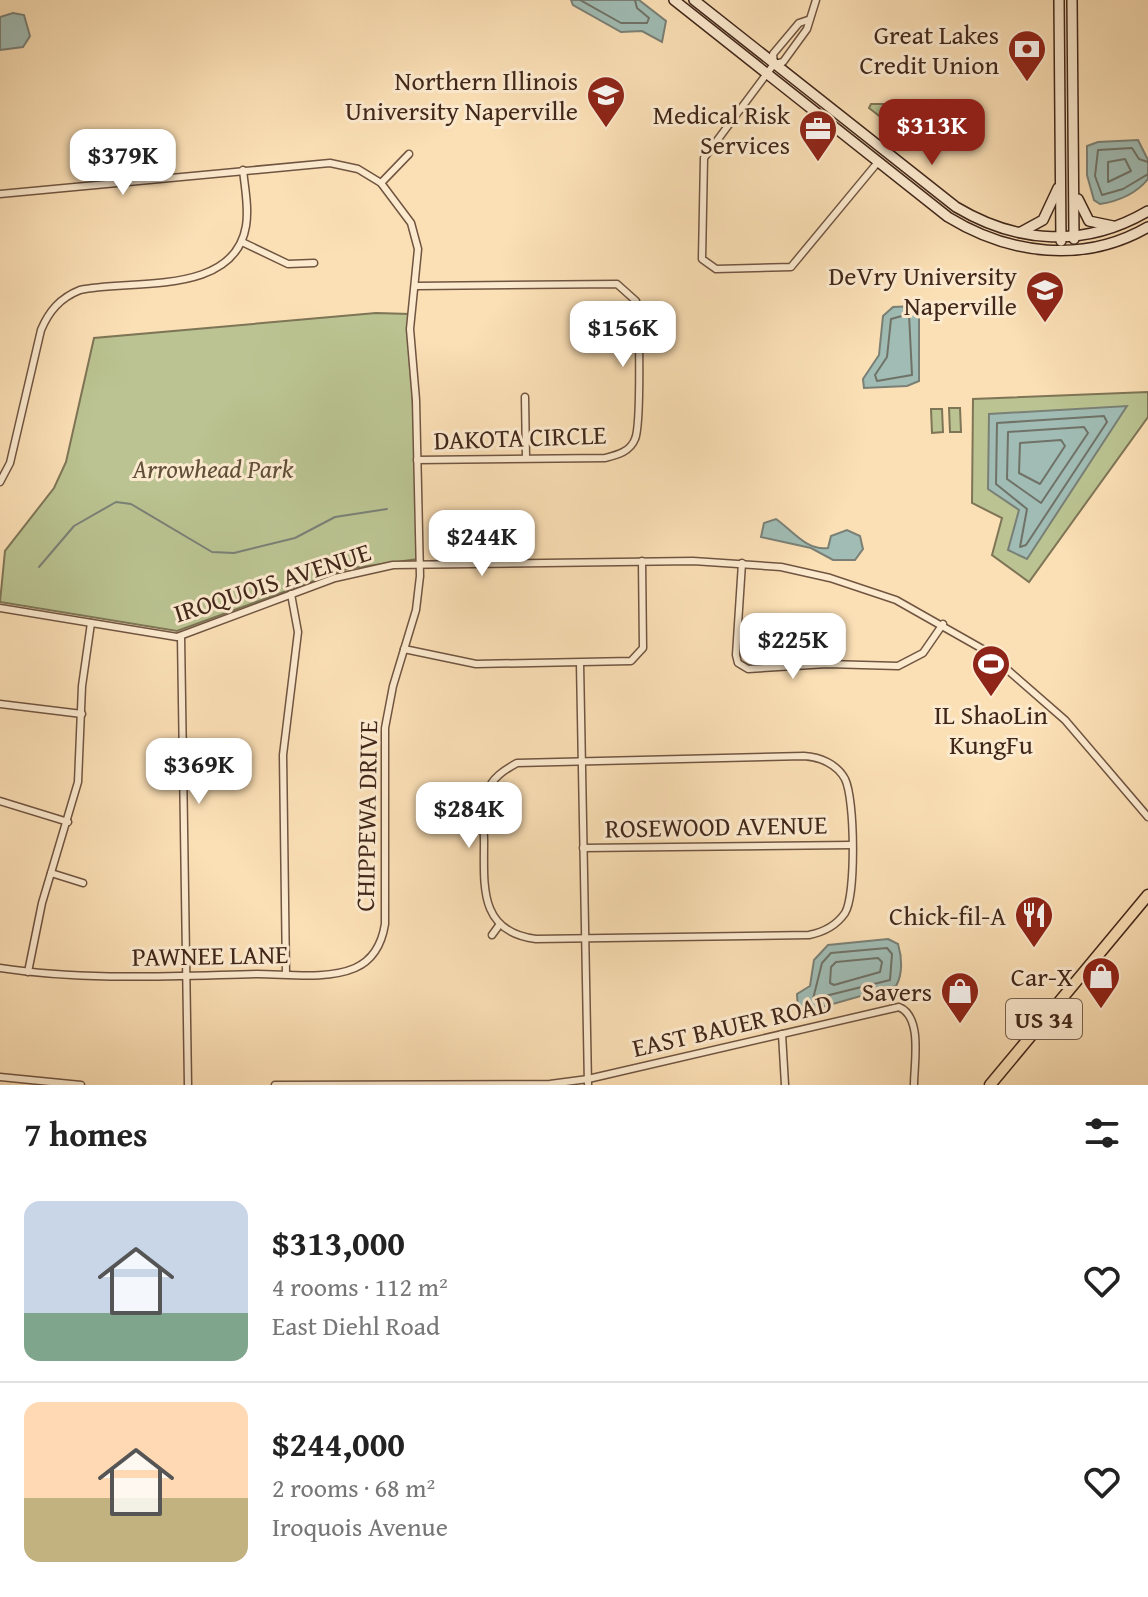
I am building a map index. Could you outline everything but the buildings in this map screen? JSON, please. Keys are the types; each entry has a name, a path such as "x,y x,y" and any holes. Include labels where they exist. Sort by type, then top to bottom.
{"main road":[{"name":"US 34","path":"990,1085 1148,895"}],"street":[{"path":"674,0 948,217 974,232 1021,247 1074,251 1116,242 1148,227"},
{"path":"694,0 956,207 985,223 1016,233 1061,238 1116,227 1148,211"},
{"path":"816,0 807,29 783,62 774,64 766,73 704,158 700,253 707,265 716,269 791,267 878,162"},
{"path":"1059,0 1061,251"},
{"path":"1072,0 1074,251"},
{"path":"774,64 773,54 799,23 808,20"},
{"path":"381,183 409,154"},
{"name":"CHIPPEWA DRIVE","path":"0,194 330,163 358,169 381,183 411,223 417,238 416,286 410,329 419,564 416,610 385,728 385,924 381,941"},
{"path":"0,482 10,463 41,330 56,305 72,293 93,288 205,274 228,260 242,242 248,213 243,170"},
{"path":"1016,233 1043,220 1061,181"},
{"path":"1074,181 1079,204 1089,221 1116,227"},
{"path":"242,242 288,264 314,263"},
{"name":"DAKOTA CIRCLE","path":"416,286 617,284 636,301 634,442 624,452 605,458 417,460"},
{"path":"525,397 526,458"},
{"path":"404,649 476,664 627,662 638,657 643,648 642,561"},
{"path":"742,563 736,655 738,663 748,669 812,664 905,665 923,653 943,624"},
{"name":"IROQUOIS AVENUE","path":"0,608 181,636 356,572 419,564 742,563 808,572 856,585 943,624 974,643 1025,681 1065,720 1148,817"},
{"path":"286,974 284,736 298,632 291,594"},
{"path":"28,972 80,767 84,664 91,623"},
{"path":"181,636 188,1085"},
{"path":"580,663 588,1082"},
{"path":"0,704 82,714"},
{"path":"804,756 824,760 840,771 848,788 851,845 849,905 836,923 819,933 524,938 500,924 486,898 483,807 487,792 495,778 517,763 581,759 804,756"},
{"path":"0,801 68,822"},
{"name":"ROSEWOOD AVENUE","path":"583,848 851,845"},
{"path":"51,873 83,883"},
{"path":"492,935 500,924"},
{"name":"PAWNEE LANE","path":"0,968 80,977 286,974 351,969 366,960 381,941"},
{"name":"EAST BAUER ROAD","path":"275,1085 588,1082 892,1008 909,1012 913,1022 914,1085"},
{"path":"782,1034 785,1085"},
{"path":"0,1077 81,1085"}],"green space":[{"path":"871,104 892,104 906,115 907,121 896,129 869,108"},
{"name":"Arrowhead Park","path":"376,313 410,314 418,559 347,569 177,631 0,602 5,551 54,488 66,462 94,338"},
{"path":"1148,392 1148,417 1029,582 992,555 1002,518 972,503 973,399"},
{"path":"949,408 960,408 961,432 950,432"},
{"path":"931,409 942,409 943,432 932,433"}],"water":[{"path":"571,0 639,0 666,21 662,42 642,31 621,32 573,5"},
{"path":"13,13 24,15 30,36 23,47 0,50 0,17"},
{"path":"1138,140 1148,160 1148,179 1127,196 1100,204 1094,200 1087,175 1087,146 1098,142"},
{"path":"915,306 919,311 919,381 907,386 864,388 863,379 879,355 883,316 893,307"},
{"path":"1127,406 1027,559 1008,550 1019,510 988,489 989,414"},
{"path":"776,519 813,546 828,548 831,536 847,530 860,536 863,549 855,560 833,560 811,548 761,537 764,523"},
{"path":"888,939 898,944 900,954 901,971 896,986 805,1012 798,1010 797,994 810,986 814,960 828,945"}],"waterway":[{"path":"39,567 74,526 116,502 131,504 212,552 234,553 295,538 335,517 387,509"}],"place":[{"name":"Great Lakes Credit Union","path":"1027,83"},
{"name":"Northern Illinois University Naperville","path":"606,129"},
{"name":"Medical Risk Services","path":"818,163"},
{"name":"DeVry University Naperville","path":"1045,324"},
{"name":"IL ShaoLin KungFu","path":"991,698"},
{"name":"Chick-fil-A","path":"1034,949"},
{"name":"Car-X","path":"1101,1010"},
{"name":"Savers","path":"960,1025"}]}
